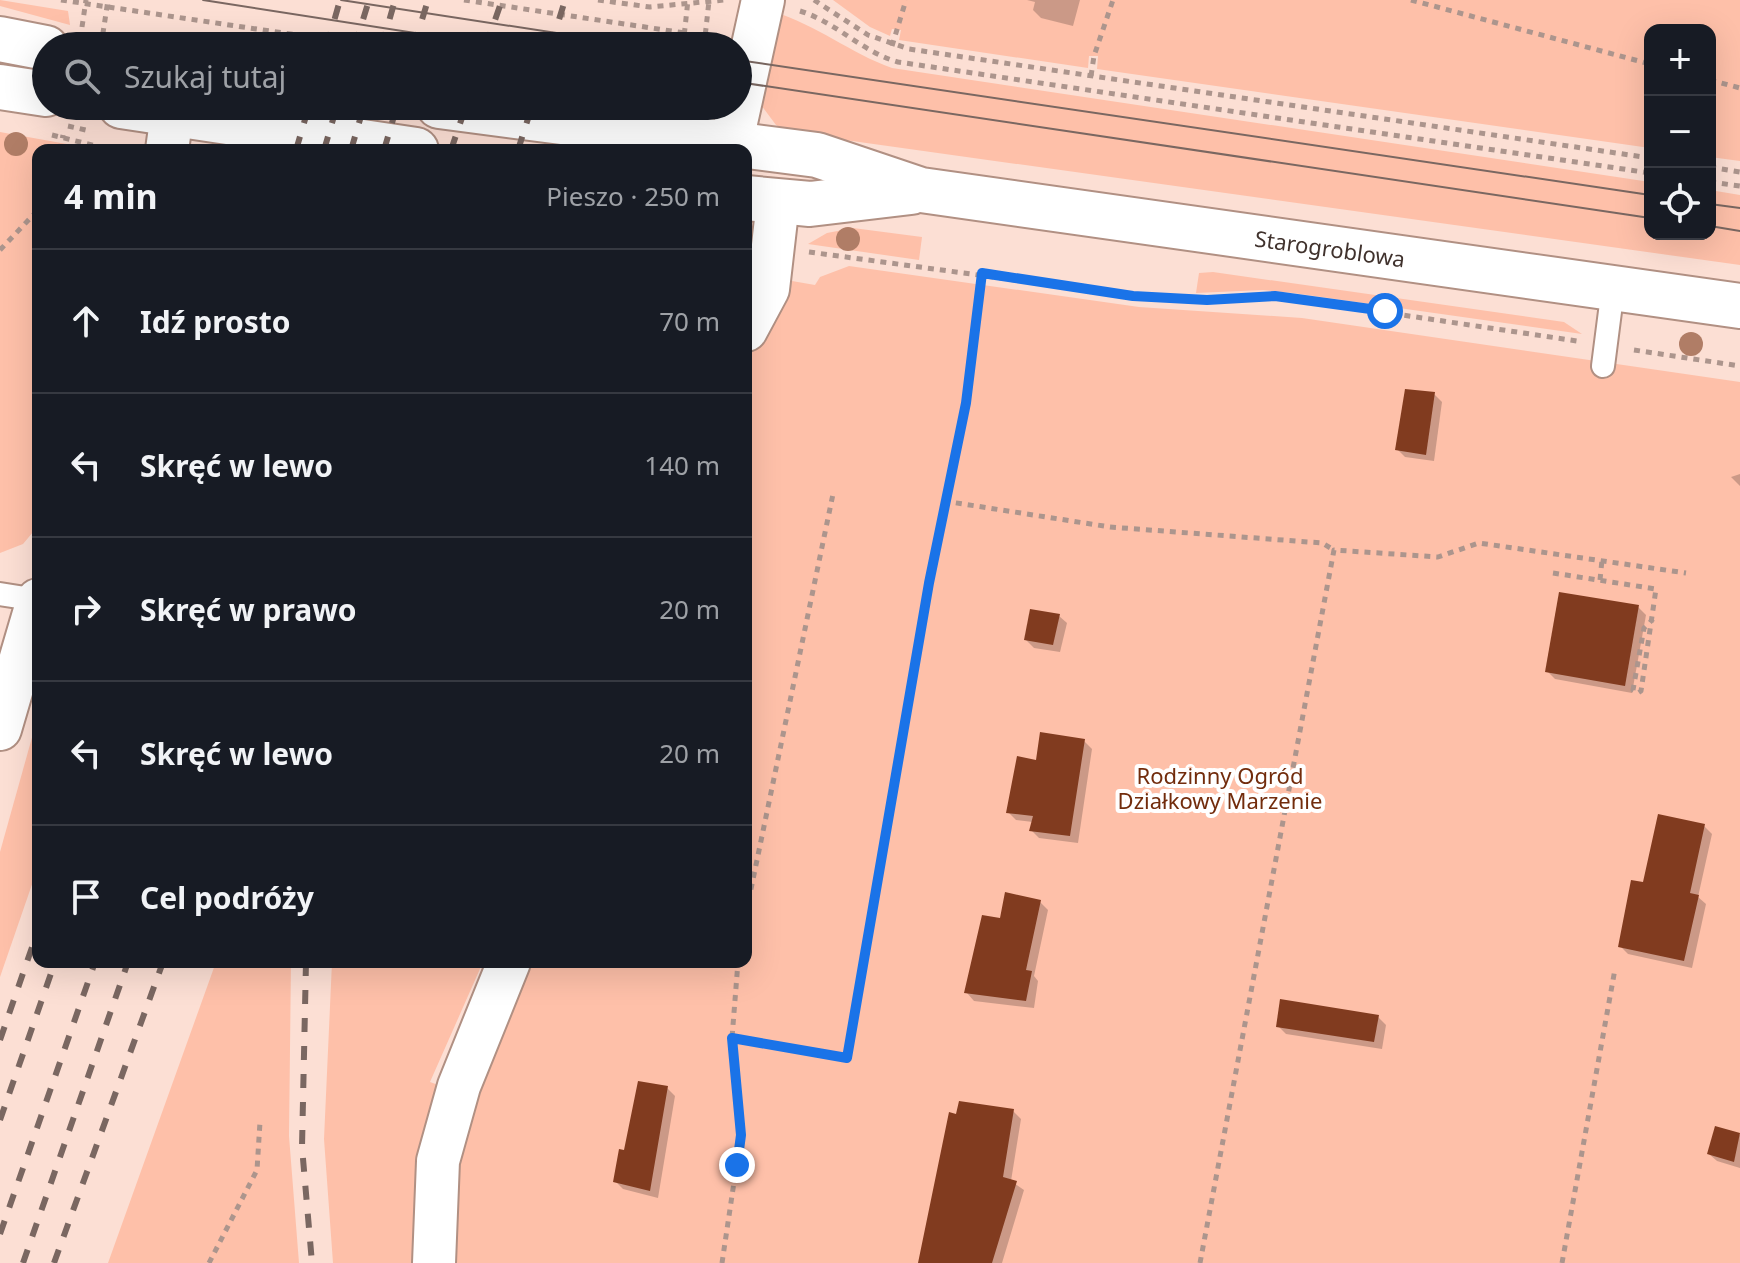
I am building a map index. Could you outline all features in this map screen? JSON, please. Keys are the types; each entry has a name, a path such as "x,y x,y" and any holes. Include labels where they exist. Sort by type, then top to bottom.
{"street":[{"path":"752,47 762,1"},
{"path":"0,39 32,40"},
{"path":"0,87 32,107"},
{"path":"147,120 170,132 334,144"},
{"name":"Starogroblowa","path":"544,120 724,144"},
{"path":"731,144 736,120"},
{"name":"Starogroblowa","path":"752,147 817,155 921,190 1740,306"},
{"name":"Starogroblowa","path":"762,200 810,204 921,190"},
{"path":"752,319 768,289 762,200"},
{"path":"0,729 32,620"},
{"path":"434,1263 438,1161 459,1086 507,968"}],"lane":[{"path":"1604,355 1613,288"},
{"path":"0,594 32,599"}],"path":[{"path":"61,0 107,4 283,32"},
{"path":"464,0 678,32"},
{"path":"598,0 650,7 688,2 762,1 805,12 871,52 898,62 1644,172"},
{"path":"814,0 892,46 1644,157"},
{"path":"892,46 906,0"},
{"path":"1091,76 1094,56 1113,0"},
{"path":"1411,0 1644,62"},
{"path":"706,32 709,1"},
{"path":"68,32 86,2"},
{"path":"685,32 688,2"},
{"path":"103,32 107,4"},
{"path":"1716,82 1740,88"},
{"path":"48,120 62,137 89,144"},
{"path":"61,144 62,137"},
{"path":"1716,168 1740,172"},
{"path":"1716,183 1740,186"},
{"path":"0,250 32,216"},
{"path":"826,254 1133,296 1207,300 1275,296 1604,355 1740,366"},
{"path":"732,1038 847,1058 944,501 966,403 982,273"},
{"path":"752,884 833,494"},
{"path":"944,501 1110,527 1322,543 1334,550 1438,557 1479,543 1686,573"},
{"path":"1200,1263 1334,550"},
{"path":"1600,580 1602,560"},
{"path":"1553,573 1656,589 1653,619 1638,693 1633,690 1644,628 1653,619"},
{"path":"722,1263 741,1135 732,1038 738,968"},
{"path":"1562,1263 1615,969"},
{"path":"209,1263 257,1170 260,1122"}],"green space":[{"path":"0,0 68,11 70,25 0,6"},
{"path":"833,0 1740,0 1740,161 1716,158 1716,24 1644,24 1644,147 1097,69 1098,56 1089,56 1088,68 899,40 901,30 892,29 890,36 870,27"},
{"path":"774,12 805,24 892,68 1644,181 1644,240 1716,240 1716,191 1740,195 1740,265 788,132 776,125 761,105"},
{"path":"0,132 67,144 32,144 32,533 23,544 0,553"},
{"path":"853,228 922,237 919,260 808,244 827,233"},
{"name":"Rodzinny Ogród Działkowy Marzenie","path":"849,266 1139,307 1302,318 1740,382 1740,1263 449,1263 457,1162 476,1089 524,968 752,968 752,351 792,281 815,285 820,277"},
{"path":"1213,272 1564,322 1582,334 1293,293 1263,290 1196,293 1199,273"},
{"path":"32,737 32,884 0,977 0,852"},
{"path":"214,968 291,968 289,1136 299,1263 108,1263"},
{"path":"332,968 480,968 430,1082 441,1086 421,1263 333,1263 324,1139"}],"building":[{"path":"1405,389 1435,392 1426,455 1395,450"},
{"path":"1559,592 1639,605 1625,686 1545,672"},
{"path":"1030,609 1060,614 1053,645 1024,640"},
{"path":"1040,732 1085,739 1070,836 1029,831 1033,816 1006,813 1017,756 1036,760"},
{"path":"1658,814 1705,824 1690,893 1699,895 1684,961 1618,947 1631,880 1643,882"},
{"path":"1005,892 1041,900 1026,970 1032,971 1026,1001 964,993 982,915 1000,918"},
{"path":"1280,999 1379,1015 1374,1042 1276,1027"},
{"path":"638,1081 668,1086 650,1191 613,1182 619,1149 624,1150"},
{"path":"959,1101 1014,1109 1003,1177 1017,1181 992,1263 918,1263 949,1112 956,1114"},
{"path":"1715,1126 1740,1133 1734,1162 1707,1154"}],"tram line":[{"path":"203,0 409,32"},
{"path":"341,0 550,32"},
{"path":"752,62 1644,194"},
{"path":"752,84 1644,217"},
{"path":"1716,205 1740,208"},
{"path":"1716,227 1740,231"}],"railway":[{"path":"331,32 340,0"},
{"path":"359,32 369,0"},
{"path":"386,32 395,0"},
{"path":"418,32 428,0"},
{"path":"491,32 502,0"},
{"path":"555,32 565,0"},
{"path":"298,144 305,120"},
{"path":"326,144 333,120"},
{"path":"353,144 360,120"},
{"path":"386,144 393,120"},
{"path":"453,144 461,120"},
{"path":"520,144 528,120"},
{"path":"0,1040 32,947"},
{"path":"0,1120 53,968"},
{"path":"0,1234 93,968"},
{"path":"23,1263 126,968"},
{"path":"54,1263 161,968"},
{"path":"306,968 302,1147 312,1263"}],"route":[{"path":"737,1165 741,1135 732,1038 847,1058 899,772 929,583 966,403 982,273 1133,296 1207,300 1275,296 1385,311"}]}
